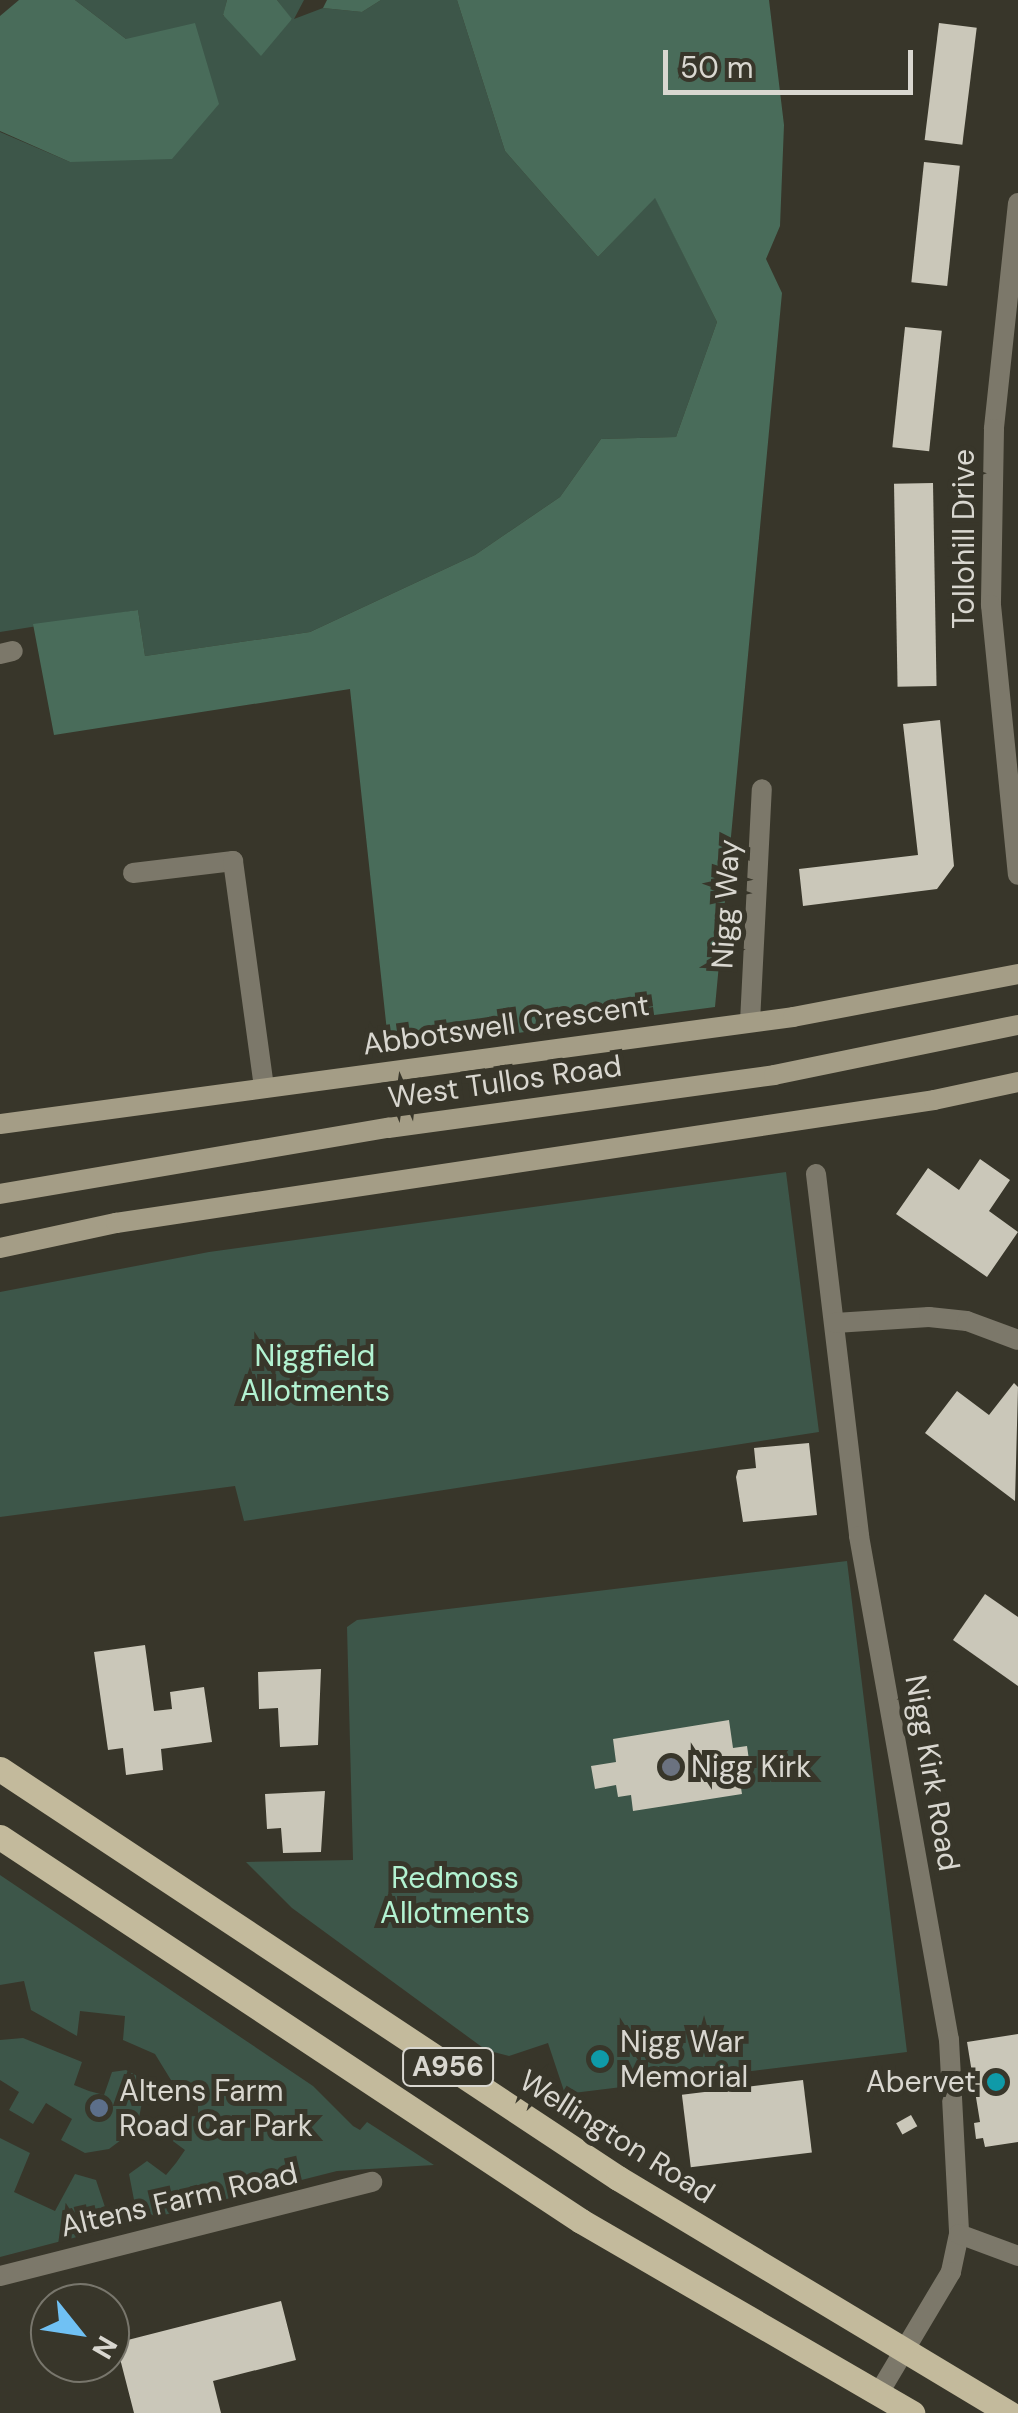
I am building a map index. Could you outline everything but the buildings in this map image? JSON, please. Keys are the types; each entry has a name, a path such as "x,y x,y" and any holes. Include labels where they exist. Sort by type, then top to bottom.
{"main road":[{"name":"Abbotswell Crescent","path":"0,1124 750,1022 1018,974"},
{"name":"West Tullos Road","path":"0,1194 388,1128 774,1075 1018,1026"},
{"path":"0,1248 116,1223 899,1106 1018,1082"},
{"name":"Wellington Road","path":"0,1769 585,2156 1009,2413"},
{"name":"A956","path":"0,1837 582,2221 912,2413"}],"street":[{"name":"Tollohill Drive","path":"1018,203 1011,317 994,429 991,605 1018,875"},
{"name":"Nigg Way","path":"750,1022 762,789"},
{"path":"133,873 233,861 264,1088"},
{"name":"Nigg Kirk Road","path":"816,1174 859,1536 949,2040 959,2234 951,2272 879,2393"},
{"path":"835,1324 930,1317 967,1322 1018,1340"},
{"name":"Altens Farm Road","path":"0,2276 372,2182"},
{"path":"959,2234 1018,2256"}],"green space":[{"path":"19,0 75,0 126,39 195,23 219,104 172,159 70,162 0,131 0,16"},
{"path":"75,0 227,0 223,16 292,20 277,0 304,0 294,19 323,8 362,12 381,0 457,0 505,151 598,257 655,197 717,322 676,437 601,439 560,497 475,555 310,632 145,656 138,610 0,632 0,132 70,162 126,39"},
{"path":"227,0 277,0 292,19 261,56 223,15"},
{"path":"327,0 381,0 362,12 323,8"},
{"path":"457,0 769,0 784,125 780,226 766,259 782,293 715,1007 389,1050 350,689 54,735 33,624 138,610 145,656 310,632 475,555 560,497 601,439 676,437 717,322 655,198 598,257 505,151"},
{"name":"Niggfield Allotments","path":"786,1172 819,1432 244,1521 235,1486 0,1517 0,1292 209,1252"},
{"name":"Redmoss Allotments","path":"847,1561 907,2052 565,2094 548,2043 509,2056 486,2050 292,1908 246,1862 353,1860 347,1627 357,1620"},
{"path":"0,1875 313,2086 353,2126 360,2130 367,2122 434,2165 337,2171 156,2217 135,2205 129,2174 147,2161 166,2175 176,2163 185,2150 166,2136 174,2117 198,2116 198,2085 174,2085 155,2054 123,2040 125,2016 80,2011 77,2036 31,2010 24,1981 0,1985"},
{"path":"23,2038 82,2062 74,2085 89,2091 104,2095 112,2072 126,2070 139,2077 144,2092 137,2128 109,2149 85,2153 61,2140 72,2119 46,2103 33,2124 9,2110 19,2092 0,2080 0,2040"},
{"path":"0,2138 30,2153 14,2192 55,2211 75,2174 96,2180 105,2207 100,2231 0,2257"}],"place":[{"name":"Nigg Kirk","path":"671,1767"},
{"name":"Nigg War Memorial","path":"600,2059"},
{"name":"Abervet","path":"996,2082"},
{"name":"Altens Farm Road Car Park","path":"99,2108"}]}
